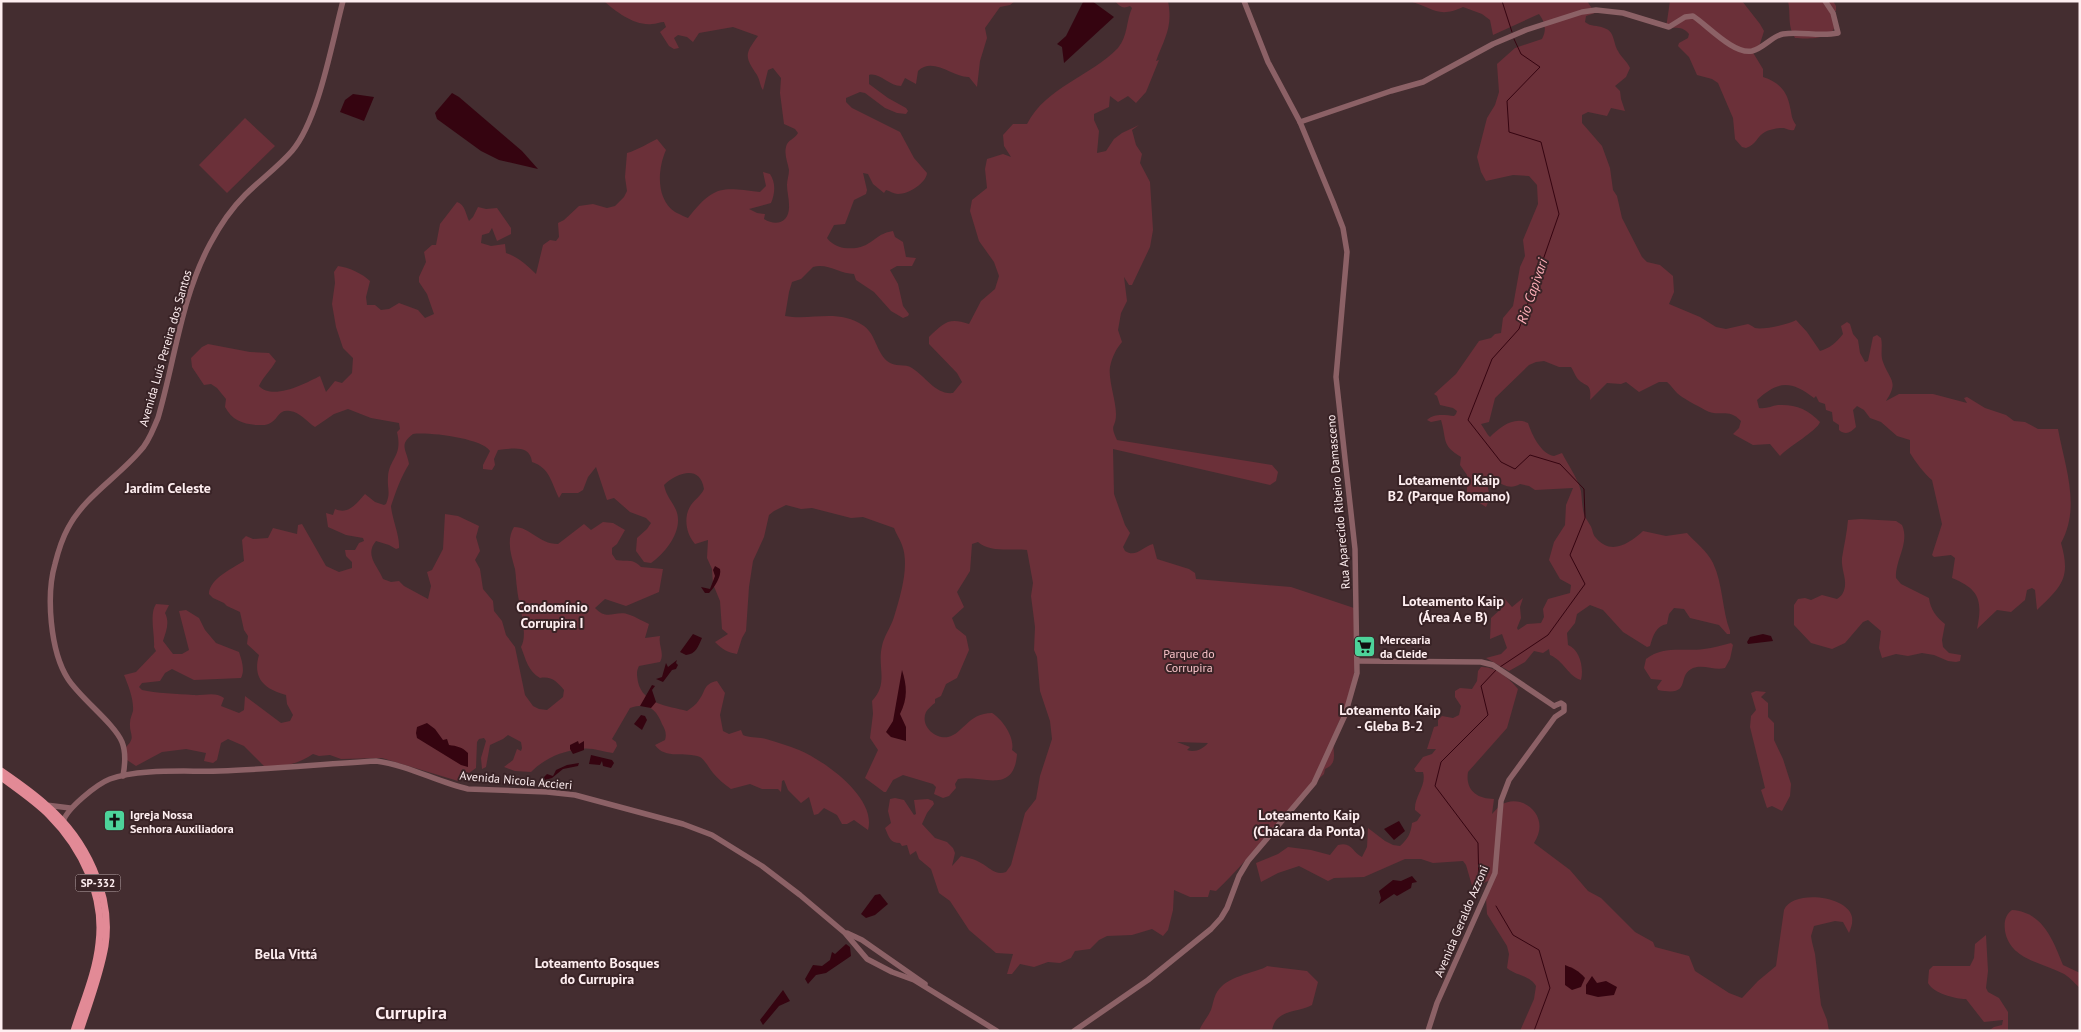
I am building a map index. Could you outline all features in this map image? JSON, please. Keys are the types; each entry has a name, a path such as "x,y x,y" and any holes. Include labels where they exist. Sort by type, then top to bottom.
{"main road":[{"name":"SP-332","path":"1,771 46,805 63,822 89,860 97,879 105,910 105,946 99,973 80,1031"},
{"name":"SP-332","path":"1,777 40,807 59,826 80,856 96,895 100,927 99,943 91,979 74,1031"}],"street":[{"name":"Avenida Luís Pereira dos Santos","path":"123,776 124,756 122,742 76,690 60,664 53,632 51,611 51,583 55,564 68,528 92,499 140,451 150,436 163,400 186,302 199,266 223,223 244,196 292,151 301,137 321,86 343,1"},
{"name":"Rua Aparecido Ribeiro Damasceno","path":"1074,1031 1148,980 1211,929 1224,914 1239,876 1248,861 1314,783 1349,704 1358,662 1355,550 1336,377 1347,252 1343,228 1300,122 1268,62 1244,1"},
{"path":"1300,122 1423,82 1493,44 1582,12 1596,10 1622,13 1669,27 1685,17 1693,16 1722,38 1748,51 1759,48 1777,36 1784,34 1820,36 1838,33 1834,13 1825,1"},
{"path":"1358,662 1481,662 1493,665 1506,676 1554,706 1555,712 1558,714 1563,712 1565,707 1561,703 1554,706"},
{"name":"Avenida Geraldo Azzoni","path":"1428,1031 1437,1003 1495,873 1501,801 1504,790 1509,780 1558,714"},
{"name":"Avenida Nicola Accieri","path":"63,822 70,808 101,784 123,776 170,771 255,769 376,761 393,764 468,789 561,793 602,801 683,824 723,841 770,872 845,932 868,959 892,972 909,977 997,1031"},
{"path":"46,805 70,808"},
{"name":"Avenida Nicola Accieri","path":"845,932 862,940 922,981 928,989"},
{"path":"868,959 874,952 878,952"},
{"path":"892,972 896,965"}],"green space":[{"name":"Parque do Corrupira","path":"604,1 1015,1 1010,5 1000,7 985,28 987,38 980,61 977,87 969,77 930,66 918,71 916,84 905,78 901,86 892,84 877,75 869,75 869,84 906,108 908,111 906,114 897,113 885,108 865,93 860,92 846,98 846,102 852,108 900,132 914,158 927,173 924,180 916,187 902,194 895,194 886,190 884,193 873,184 868,174 863,173 867,190 866,194 854,200 845,224 834,225 827,238 839,247 853,248 866,245 880,235 893,231 895,237 903,242 906,257 916,258 912,266 897,266 890,270 898,284 903,306 909,314 908,316 903,318 891,311 874,292 856,280 854,274 818,266 813,267 801,279 792,282 785,316 835,316 854,321 868,330 874,338 880,353 887,361 909,367 941,391 953,393 962,382 957,373 929,344 929,337 951,321 969,324 981,301 995,289 999,276 994,262 979,241 970,211 972,200 987,188 985,169 987,159 1003,154 1011,157 1004,146 1003,135 1013,124 1027,124 1046,100 1095,67 1118,48 1124,39 1132,8 1130,6 1122,7 1115,1 1168,1 1169,25 1156,61 1159,60 1146,92 1136,103 1128,96 1118,102 1110,96 1109,107 1094,114 1094,120 1099,131 1097,153 1106,151 1114,139 1139,125 1132,130 1136,145 1142,154 1140,163 1150,182 1153,230 1150,247 1132,285 1129,285 1124,277 1127,301 1121,313 1118,330 1122,342 1114,353 1110,367 1116,414 1113,431 1117,440 1272,465 1278,472 1276,481 1270,485 1113,449 1114,494 1125,525 1130,533 1123,547 1129,553 1136,553 1153,544 1157,559 1189,569 1195,573 1196,579 1291,587 1357,609 1354,675 1350,697 1334,736 1334,759 1332,763 1216,891 1210,890 1208,897 1190,897 1174,890 1173,910 1168,930 1163,936 1152,929 1132,935 1107,936 1099,940 1090,949 1075,951 1071,958 1060,963 1048,962 1034,967 1020,964 1012,974 1007,974 1013,954 996,953 969,930 950,901 939,893 931,869 919,859 916,851 910,855 907,845 902,846 900,843 892,841 885,828 891,823 888,811 890,799 904,800 914,815 916,814 914,800 928,799 933,801 934,804 922,824 935,838 947,842 953,848 955,853 952,866 961,856 976,861 999,873 1006,872 1011,865 1025,813 1036,799 1040,776 1052,739 1050,721 1040,691 1037,657 1034,650 1035,627 1031,596 1033,583 1027,550 988,548 978,542 972,544 970,571 957,592 964,607 952,618 956,628 966,636 969,650 957,678 946,684 941,696 935,699 935,703 926,712 925,717 927,726 933,733 938,736 948,737 958,732 977,716 992,713 1000,719 1010,734 1012,750 1017,754 1015,767 1010,775 1003,779 958,779 955,784 956,788 949,796 943,798 934,794 936,787 933,784 903,775 893,780 886,792 884,792 865,778 878,750 870,738 873,714 872,701 880,688 881,681 882,646 894,617 905,572 904,553 894,528 863,517 851,518 812,508 801,509 786,505 769,515 764,537 753,561 746,631 737,654 725,650 715,642 728,634 722,629 720,601 713,584 712,569 707,558 708,540 695,544 689,535 687,515 693,503 704,489 702,481 693,474 681,474 664,485 676,510 678,525 672,540 663,553 651,563 644,562 636,551 637,538 651,523 646,518 630,512 614,498 607,500 596,467 588,477 583,490 578,493 562,493 559,498 546,472 543,468 532,462 528,452 524,450 498,450 492,470 483,469 490,451 485,446 454,437 413,434 408,438 405,445 409,464 391,506 399,548 396,549 376,541 371,551 373,560 383,579 391,582 399,581 404,586 428,599 431,586 427,572 432,570 443,549 445,514 458,516 479,526 476,537 480,551 475,560 480,569 483,589 493,601 494,611 502,621 506,635 515,647 525,695 533,706 547,710 563,697 564,690 554,680 540,678 533,672 521,647 524,627 510,548 510,537 514,527 525,530 545,541 558,544 584,524 591,530 603,522 613,523 625,530 617,544 612,548 612,554 616,560 632,561 641,567 663,569 659,592 626,606 605,599 595,608 604,614 625,614 649,624 645,638 660,636 662,656 660,662 639,666 637,670 638,682 645,695 657,703 687,711 698,702 709,684 717,681 725,693 720,715 723,731 729,734 741,730 743,735 766,739 799,750 822,763 847,782 857,794 865,806 869,818 868,830 854,820 847,824 842,824 837,815 824,808 814,815 809,797 801,803 788,790 784,780 782,781 781,792 778,789 762,789 750,784 731,789 713,773 700,757 670,754 659,750 655,745 665,740 666,734 660,718 654,710 646,706 630,708 612,739 616,742 617,746 613,753 589,749 574,750 548,759 531,772 515,771 504,767 513,760 517,749 521,751 521,742 508,735 490,745 486,767 482,769 481,758 486,741 484,738 479,739 477,742 476,768 458,781 382,758 341,759 330,755 319,756 313,754 290,764 266,768 244,746 228,739 221,743 217,760 213,763 204,761 206,753 186,749 162,752 136,766 127,760 125,748 132,738 130,723 133,702 124,675 136,672 156,651 154,647 153,613 156,604 169,605 165,613 167,624 163,641 173,654 182,654 189,650 179,611 186,610 199,618 205,630 216,643 239,652 243,672 241,678 194,680 172,669 165,673 160,681 142,683 139,687 142,690 160,693 217,695 224,698 221,706 239,713 244,710 245,696 281,723 290,721 293,715 287,704 286,695 266,686 259,677 257,663 259,655 247,644 248,636 244,630 240,612 213,598 209,594 210,589 222,574 244,561 242,540 246,536 253,539 268,538 273,528 297,534 298,525 302,524 326,566 339,572 352,568 352,562 346,556 345,550 355,550 359,543 364,541 363,538 346,535 328,527 326,513 333,515 335,509 348,510 365,494 375,502 386,504 389,493 389,471 398,447 397,432 400,429 399,423 371,418 348,409 334,414 315,427 300,415 290,411 281,412 272,422 266,425 238,420 225,407 226,399 217,388 211,384 204,385 192,367 191,358 202,347 208,344 250,352 269,353 276,361 259,386 265,390 272,392 290,389 320,376 326,392 335,381 342,383 352,373 353,358 343,348 336,327 332,304 335,283 334,272 338,266 355,271 370,281 366,297 367,305 375,305 381,310 389,309 399,303 418,310 425,318 434,314 427,294 419,282 419,277 426,262 424,252 432,245 436,245 440,224 457,202 464,207 469,221 478,207 486,209 497,208 511,228 511,234 497,241 492,228 489,233 482,235 481,243 491,246 505,244 506,253 522,262 536,274 543,245 550,240 556,241 559,237 558,223 579,206 593,204 607,208 615,206 627,191 625,177 627,153 657,139 666,150 661,165 661,191 664,199 675,212 688,218 705,199 712,194 727,189 760,192 766,186 763,172 770,174 774,184 771,203 749,209 765,214 764,219 774,223 785,219 789,211 787,185 789,170 786,150 788,143 798,133 795,129 784,124 780,93 781,78 773,68 768,70 763,90 748,59 749,51 758,36 733,27 699,33 693,42 687,37 678,35 674,38 679,48 674,49 669,46 660,32 666,27 664,22 646,24 633,21 620,14","holes":["1177,742 1208,743 1201,749 1193,751 1187,750 1190,747"]},
{"path":"1409,1 1587,1 1595,13 1586,16 1585,22 1610,32 1616,48 1630,68 1626,77 1615,86 1620,91 1625,111 1611,108 1607,116 1588,112 1582,115 1582,123 1602,146 1610,168 1613,190 1617,196 1622,218 1642,257 1647,262 1660,265 1673,276 1674,292 1669,304 1700,317 1716,327 1726,329 1748,324 1755,328 1770,327 1796,320 1820,351 1830,347 1838,340 1843,334 1841,326 1847,322 1850,324 1853,334 1858,340 1860,353 1865,362 1868,361 1873,337 1877,335 1881,338 1882,359 1893,385 1886,401 1899,394 1933,394 1967,403 1964,398 1967,397 1985,408 2006,415 2014,421 2025,422 2038,429 2058,429 2070,487 2071,501 2067,529 2061,543 2065,565 2064,573 2062,581 2053,594 2037,610 2035,590 2032,588 2027,590 2025,600 2011,612 1997,610 1977,629 1979,603 1973,591 1952,578 1955,558 1951,555 1934,557 1932,555 1942,524 1932,480 1910,453 1910,440 1897,436 1881,422 1870,418 1864,410 1857,406 1853,410 1856,427 1850,432 1844,433 1839,430 1839,425 1833,421 1832,412 1826,410 1825,404 1819,402 1816,396 1814,398 1798,388 1785,385 1765,393 1757,400 1759,408 1790,405 1806,411 1820,422 1814,430 1780,456 1770,444 1753,445 1733,434 1739,428 1741,421 1732,414 1715,413 1705,410 1679,395 1667,382 1659,382 1639,392 1626,382 1621,384 1607,383 1590,400 1589,387 1577,378 1571,367 1559,367 1544,361 1529,365 1495,398 1489,422 1481,424 1488,435 1490,437 1512,422 1523,421 1528,423 1535,438 1545,452 1554,456 1562,453 1581,491 1584,515 1595,536 1608,546 1620,546 1632,540 1643,531 1666,536 1687,533 1705,551 1713,563 1719,580 1730,634 1727,634 1719,625 1690,618 1684,609 1674,608 1669,614 1667,624 1658,629 1650,646 1647,647 1623,632 1603,610 1590,605 1577,614 1575,623 1567,633 1568,645 1576,651 1580,660 1581,680 1573,676 1555,657 1550,655 1549,649 1543,653 1534,651 1525,662 1509,671 1486,658 1501,654 1507,648 1502,634 1490,639 1491,618 1503,607 1504,598 1512,607 1523,598 1520,607 1521,618 1518,630 1527,624 1541,623 1544,617 1543,609 1548,599 1570,593 1571,585 1560,579 1549,560 1554,542 1565,525 1566,505 1573,488 1535,490 1520,484 1513,487 1507,486 1494,480 1487,483 1490,498 1486,507 1467,495 1467,475 1460,465 1461,457 1447,445 1441,420 1431,422 1427,420 1436,415 1454,416 1456,414 1457,411 1453,408 1440,405 1437,396 1434,394 1456,374 1479,341 1501,333 1503,318 1513,306 1520,267 1525,256 1523,240 1538,204 1537,185 1529,176 1513,175 1486,181 1481,172 1477,157 1487,118 1495,105 1499,92 1497,64 1515,48 1542,39 1545,26 1539,14 1493,35 1490,20 1482,14 1463,7 1447,12 1435,11"},
{"path":"1670,1 1742,1 1764,31 1760,44 1752,51 1763,69 1763,77 1777,84 1787,96 1792,118 1796,125 1794,130 1775,129 1762,134 1749,147 1742,147 1735,139 1733,118 1718,83 1712,79 1697,75 1689,57 1678,46 1679,43 1688,38 1689,34 1681,29 1666,28"},
{"path":"1788,1 1833,1 1836,6 1836,11 1832,11 1835,22 1834,29 1831,33 1820,37 1795,38 1790,24"},
{"path":"245,118 275,146 227,193 199,165"},
{"path":"1848,520 1896,521 1902,525 1904,538 1896,578 1901,584 1929,598 1934,613 1945,624 1942,640 1943,647 1949,653 1961,655 1960,661 1948,661 1934,655 1922,653 1908,656 1896,654 1882,658 1879,648 1881,631 1868,620 1863,622 1845,643 1832,649 1811,643 1794,625 1794,605 1798,599 1805,598 1811,600 1822,595 1837,599 1842,594 1845,583 1842,558"},
{"path":"1731,643 1733,645 1730,659 1725,668 1693,668 1685,676 1682,685 1676,691 1658,690 1657,687 1662,680 1651,679 1644,668 1646,659 1660,652 1667,650 1704,649"},
{"path":"1481,667 1491,668 1518,689 1507,728 1468,772 1470,788 1482,797 1494,799 1492,814 1501,805 1509,802 1525,804 1532,809 1537,816 1539,824 1539,833 1534,843 1570,870 1588,891 1601,898 1635,932 1653,942 1655,947 1689,956 1695,971 1729,993 1742,998 1776,966 1784,910 1789,903 1808,897 1820,898 1841,904 1848,910 1852,917 1849,933 1843,922 1835,921 1814,926 1811,936 1821,1005 1829,1031 1520,1031 1534,999 1536,986 1527,978 1507,968 1509,954 1507,946 1487,914 1486,898 1489,881 1485,882 1475,896 1466,865 1463,861 1433,863 1421,859 1405,859 1364,877 1334,878 1328,881 1299,866 1278,873 1261,882 1256,863 1278,854 1288,847 1330,855 1338,845 1346,844 1362,857 1367,847 1368,828 1385,841 1400,846 1409,836 1412,823 1417,821 1421,815 1415,810 1415,805 1424,777 1423,772 1416,772 1414,769 1423,757 1432,754 1436,749 1427,749 1434,727 1438,726 1438,720 1442,716 1453,718 1459,715 1461,706 1455,697 1455,691 1460,688 1472,689 1477,681 1478,671"},
{"path":"1756,691 1766,692 1761,697 1768,703 1768,717 1774,723 1774,740 1783,759 1791,784 1790,796 1782,811 1772,806 1767,808 1761,790 1765,788 1750,727 1751,716 1756,710 1751,693"},
{"path":"2012,910 2032,916 2039,922 2051,937 2063,965 2080,973 2080,988 2065,974 2019,954 2013,948 2005,931 2006,916"},
{"path":"1986,935 1988,971 1986,988 1988,992 1999,998 2008,1012 2008,1031 1988,1031 2002,1025 2003,1020 1984,1022 1966,999 1945,995 1935,990 1928,983 1929,970 1933,966 1970,966 1974,958 1975,944"},
{"path":"1267,966 1307,971 1318,982 1312,1005 1282,1015 1277,1019 1272,1031 1199,1031 1211,1010 1216,994 1222,986 1233,979"}],"shaded area":[{"path":"1092,1 1114,17 1064,63 1062,47 1057,44 1066,36 1083,2"},
{"path":"452,93 522,151 538,169 499,160 481,151 437,119 435,113"},
{"path":"353,94 374,97 364,121 340,112 345,100"},
{"path":"715,566 720,569 719,578 709,593 705,593 701,587 710,589 715,576 713,570"},
{"path":"693,634 702,638 696,650 686,655 680,652"},
{"path":"1763,634 1771,636 1773,641 1748,644 1747,642 1750,637"},
{"path":"677,660 676,663 678,665 676,669 672,670 663,682 656,679 662,677 666,663 668,667"},
{"path":"902,670 906,692 900,714 906,727 906,741 891,737 886,732 893,721"},
{"path":"652,685 655,686 652,690 656,702 651,708 640,706"},
{"path":"641,715 645,716 647,720 642,730 634,724"},
{"path":"427,723 435,729 443,740 447,739 449,745 464,749 468,753 468,767 461,765 417,738 417,727"},
{"path":"578,741 579,744 584,741 584,750 573,754 570,745"},
{"path":"591,755 612,760 614,763 611,768 603,766 602,761 600,765 589,764"},
{"path":"579,763 578,766 563,769 552,778 545,780 543,778 547,774 553,776 556,770 567,765"},
{"path":"1399,821 1405,831 1394,840 1384,829"},
{"path":"1412,876 1417,882 1412,883 1411,888 1397,896 1394,894 1379,904 1381,898 1379,891 1393,880 1401,881"},
{"path":"880,894 888,904 875,915 866,918 861,914 875,895"},
{"path":"846,944 850,947 851,956 826,973 816,975 808,984 805,979 813,965 822,966 830,960 832,952 835,954"},
{"path":"1565,965 1576,970 1585,978 1581,987 1572,990 1565,985"},
{"path":"1592,976 1597,983 1606,981 1617,987 1614,995 1598,997 1586,994 1586,985"},
{"path":"783,990 790,1001 779,1006 763,1025 760,1020"}],"waterway":[{"name":"Rio Capivari","path":"1502,1 1512,32"},
{"name":"Rio Capivari","path":"1500,667 1548,635 1585,584 1570,555 1585,518 1584,489 1560,464 1530,455 1515,469 1501,462 1468,420 1492,359 1519,329 1559,214 1541,142 1509,132 1507,101 1540,67 1521,54 1514,39"},
{"name":"Rio Capivari","path":"1479,887 1478,843 1435,786 1441,762 1488,715 1481,686 1497,669"},
{"name":"Rio Capivari","path":"1496,906 1513,935 1539,950 1550,988 1534,1031"}],"place":[{"name":"Mercearia da Cleide","path":"1364,646"},
{"name":"Igreja Nossa Senhora Auxiliadora","path":"114,821"}],"district":[{"name":"Jardim Celeste","path":"168,488"},
{"name":"Loteamento Kaip B2 (Parque Romano)","path":"1449,488"},
{"name":"Loteamento Kaip (Área A e B)","path":"1453,610"},
{"name":"Condomínio Corrupira I","path":"552,616"},
{"name":"Loteamento Kaip - Gleba B-2","path":"1390,718"},
{"name":"Loteamento Kaip (Chácara da Ponta)","path":"1309,824"},
{"name":"Bella Vittá","path":"286,954"},
{"name":"Loteamento Bosques do Currupira","path":"597,972"},
{"name":"Currupira","path":"411,1012"}]}
